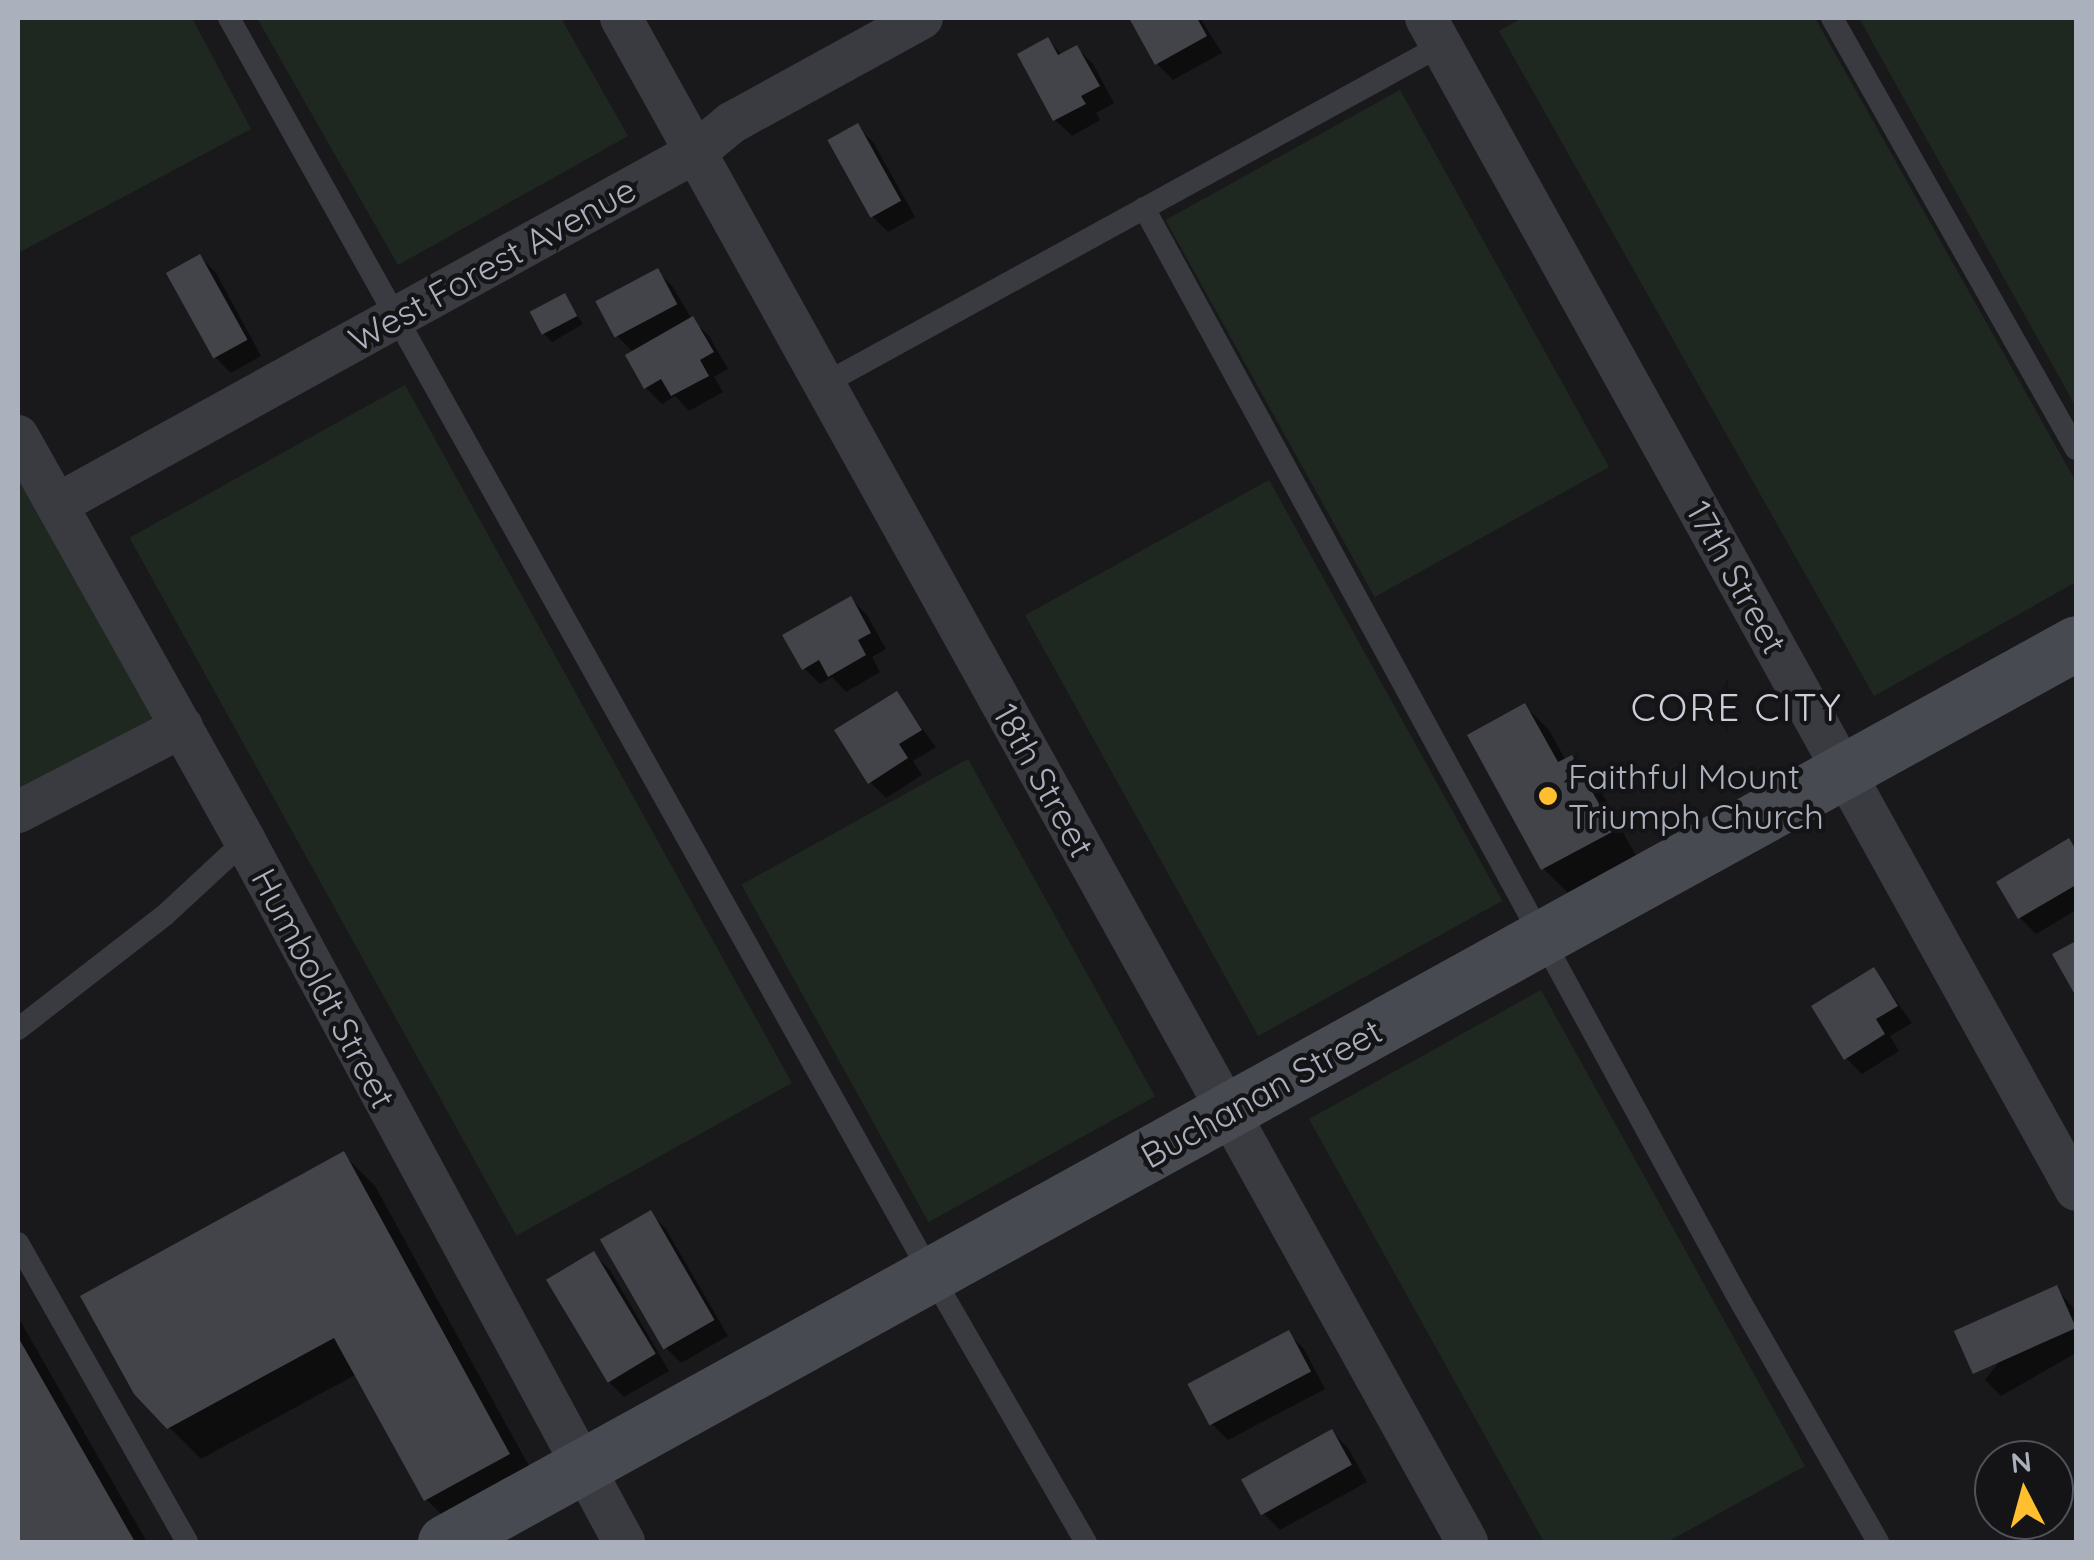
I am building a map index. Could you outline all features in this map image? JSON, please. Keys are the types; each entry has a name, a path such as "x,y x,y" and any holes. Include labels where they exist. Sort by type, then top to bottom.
{"street":[{"name":"18th Street","path":"621,18 1467,1542"},
{"name":"West Forest Avenue","path":"58,504 696,152 731,123 922,18"},
{"name":"17th Street","path":"1434,31 2076,1190"},
{"name":"Humboldt Street","path":"18,436 182,727 624,1542"},
{"name":"Buchanan Street","path":"444,1542 2076,644"},
{"path":"18,812 182,727"}],"lane":[{"path":"229,18 931,1274 1086,1542"},
{"path":"1832,18 2076,449"},
{"path":"824,384 1144,208 1434,31"},
{"path":"1144,208 1542,940 1878,1542"},
{"path":"18,1029 165,915 244,841"},
{"path":"18,1244 187,1542"}],"shaded area":[{"path":"18,18 192,18 251,129 18,253"},
{"path":"257,18 561,18 628,136 398,265"},
{"path":"1522,18 1815,18 2076,482 2076,582 1874,696 1499,31"},
{"path":"1859,18 2076,18 2076,407"},
{"path":"1400,90 1609,467 1375,597 1166,220"},
{"path":"405,385 792,1083 516,1236 129,538"},
{"path":"18,452 159,716 18,791"},
{"path":"1269,480 1502,901 1258,1036 1025,615"},
{"path":"968,759 1155,1097 929,1222 741,885"},
{"path":"1541,990 1805,1466 1667,1542 1544,1542 1309,1119"}],"building":[{"path":"1129,18 1197,18 1207,36 1155,65"},
{"path":"1048,37 1058,55 1077,45 1100,86 1081,96 1086,104 1053,121 1017,54"},
{"path":"858,123 901,201 871,218 827,140"},
{"path":"200,254 248,340 213,359 166,273"},
{"path":"658,268 677,304 615,338 595,301"},
{"path":"565,293 577,316 542,335 530,312"},
{"path":"693,316 714,352 700,360 709,376 671,396 661,379 644,389 625,355"},
{"path":"851,596 871,633 858,640 866,655 828,677 819,660 802,670 782,635"},
{"path":"897,691 922,730 899,744 908,758 868,784 834,730"},
{"name":"Faithful Mount Triumph Church","path":"1525,703 1558,762 1572,755 1614,831 1541,870 1467,735"},
{"path":"2069,838 2076,850 2076,885 2018,919 1996,882"},
{"path":"2076,941 2076,991 2074,993 2052,954"},
{"path":"1874,967 1898,1006 1876,1019 1885,1034 1844,1060 1811,1006"},
{"path":"344,1151 510,1454 424,1501 334,1338 167,1429 134,1394 80,1296"},
{"path":"651,1210 715,1320 663,1349 600,1240"},
{"path":"594,1251 656,1354 608,1383 546,1280"},
{"path":"2057,1285 2076,1328 1973,1374 1954,1331"},
{"path":"1289,1330 1311,1371 1210,1425 1187,1384"},
{"path":"18,1337 135,1542 18,1542"},
{"path":"1332,1429 1352,1465 1261,1515 1241,1479"}],"place":[{"name":"Faithful Mount Triumph Church","path":"1548,796"}],"district":[{"name":"CORE CITY","path":"1737,708"}]}
